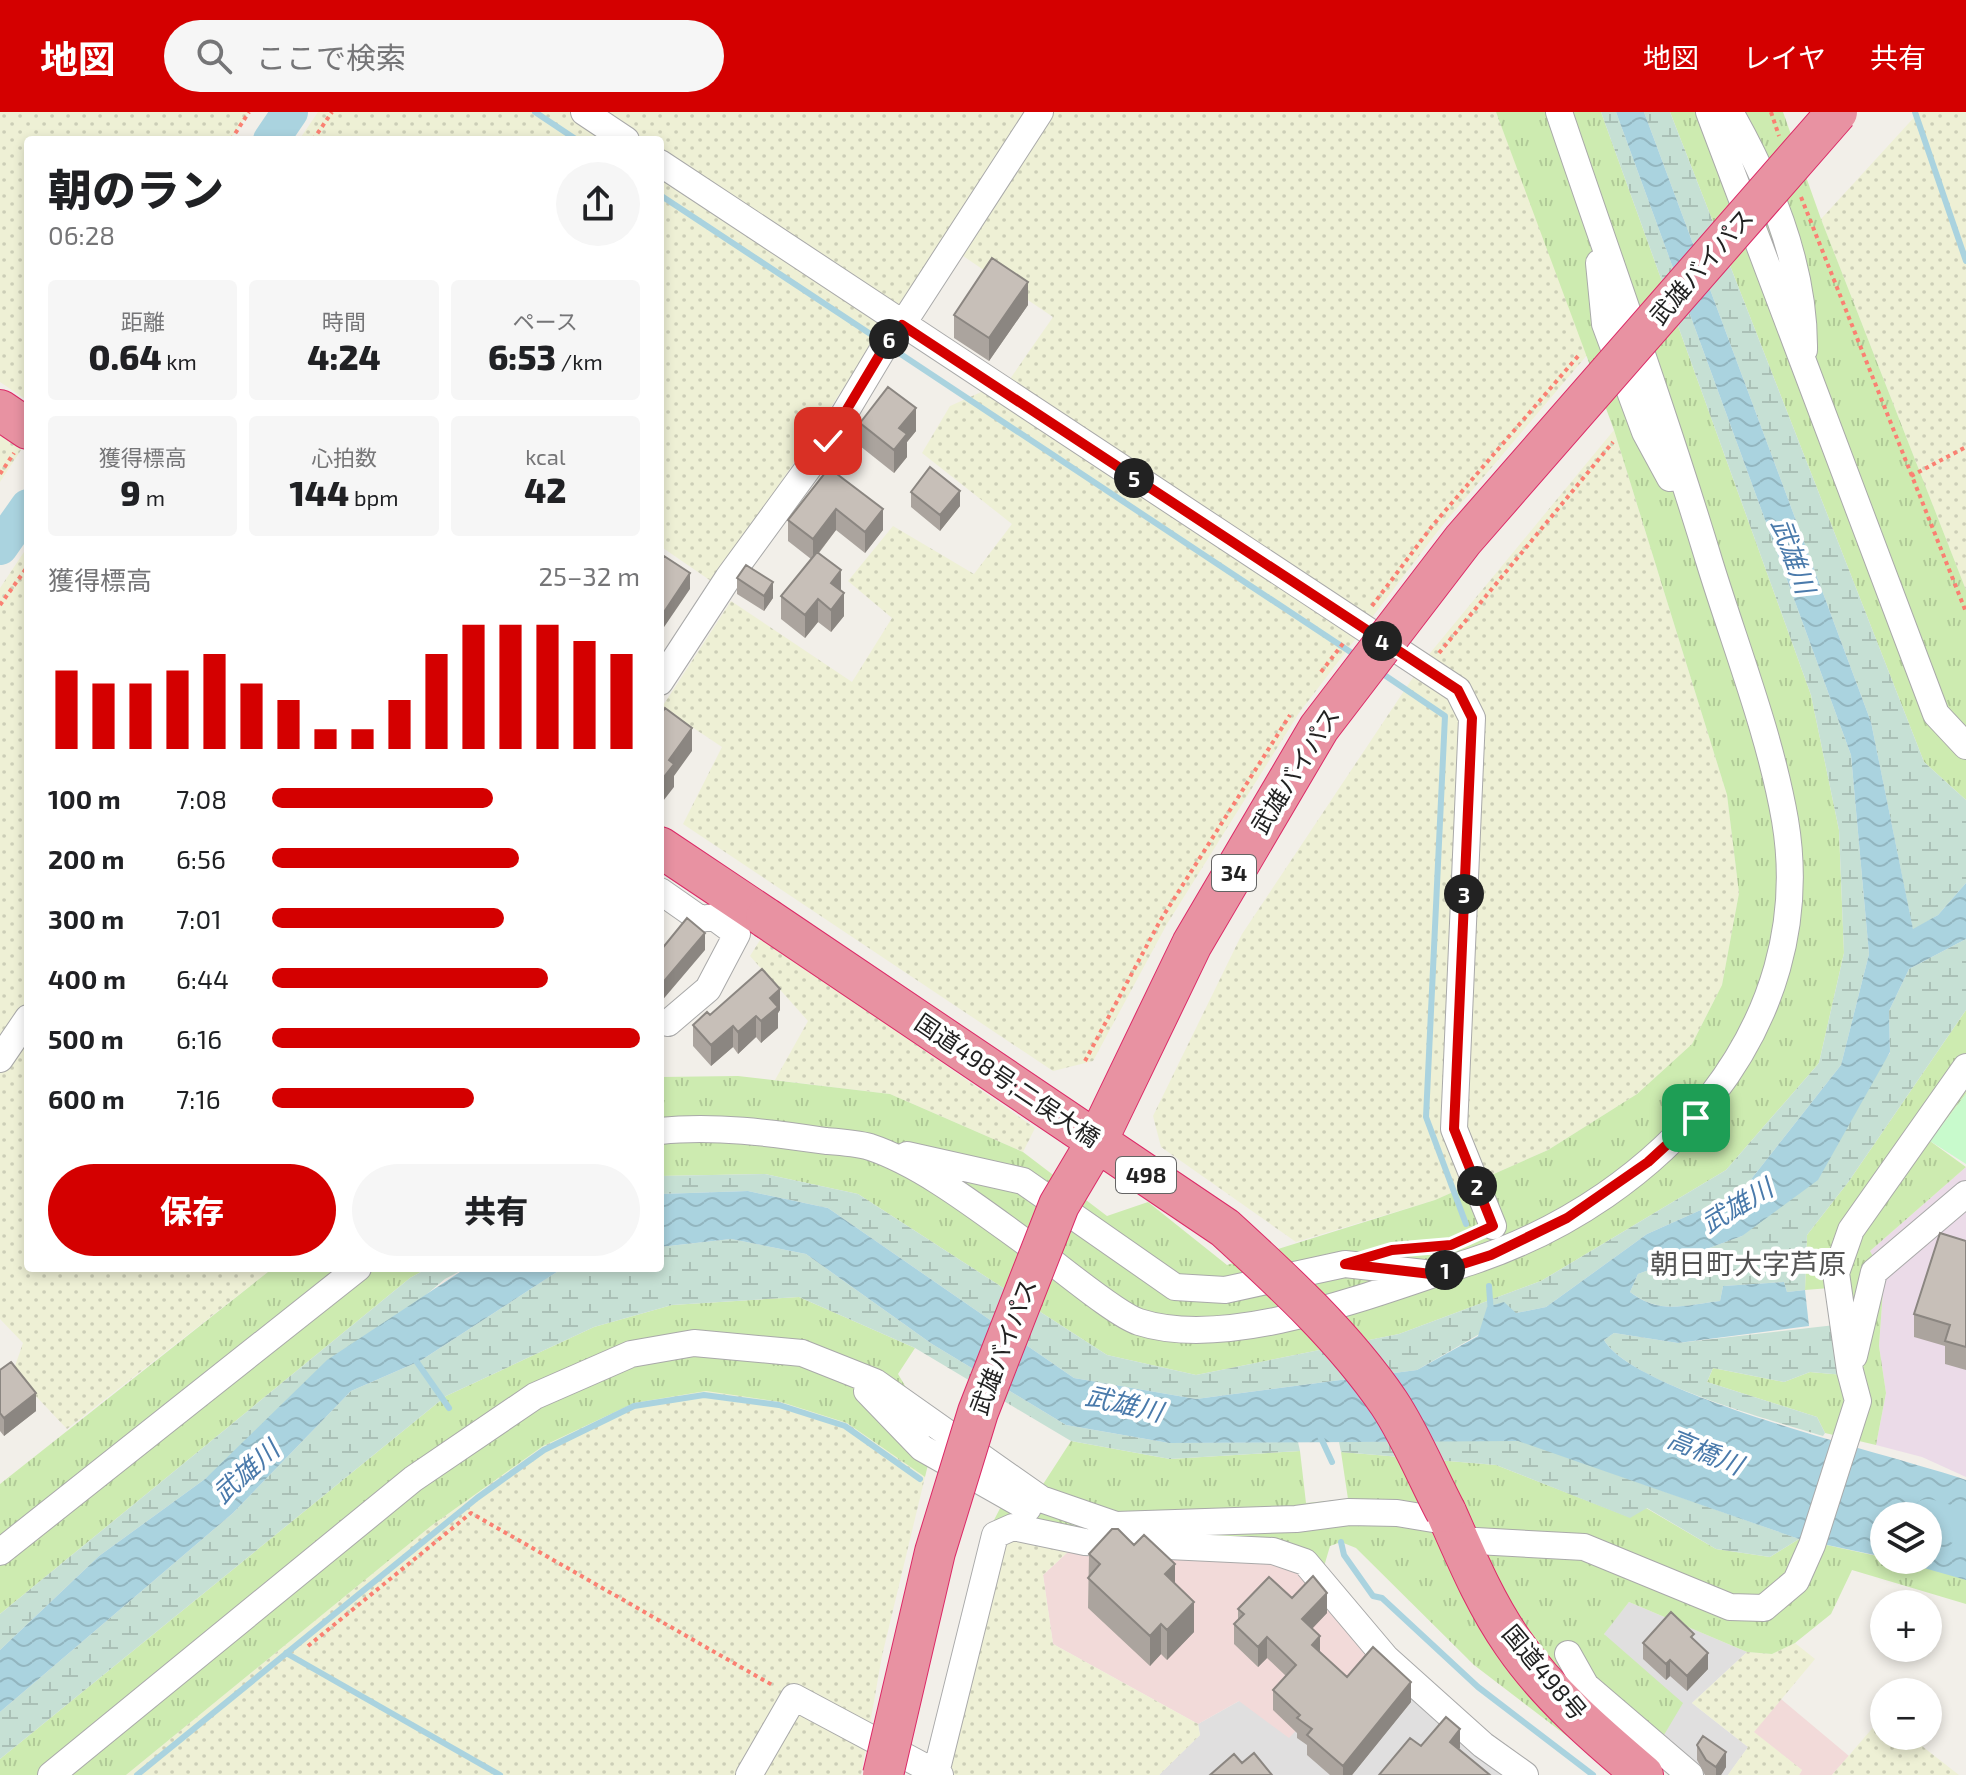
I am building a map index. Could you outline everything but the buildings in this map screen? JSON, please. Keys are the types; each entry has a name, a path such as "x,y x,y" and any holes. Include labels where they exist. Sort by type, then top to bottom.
{"highway":[{"name":"武雄バイパス","path":"883,1775 935,1552 978,1412 1059,1205 1097,1141 1192,944 1319,728 1463,540 1837,112"},
{"path":"0,410 24,426"},
{"name":"国道498号;二俣大橋","path":"664,850 1225,1228 1290,1287 1352,1354 1390,1405 1451,1524"},
{"name":"国道498号","path":"1451,1524 1484,1595 1514,1645 1561,1700 1643,1775"}],"street":[{"path":"584,112 620,136"},
{"path":"664,676 728,578 828,441 877,359 1040,112"},
{"path":"869,1147 945,1185 1136,1322 1199,1330 1260,1323 1343,1304 1491,1255 1567,1218 1648,1162 1696,1118 1735,1066 1761,1016 1784,933 1789,869 1785,821 1771,763 1691,501 1559,112"},
{"path":"1709,112 1936,714 1966,746"},
{"path":"1730,112 1756,158 1782,225 1805,314 1804,364"},
{"path":"664,166 897,330 1458,690 1472,718 1454,1129 1493,1226"},
{"path":"664,894 700,919 714,917 737,934 708,989 668,1023"},
{"path":"0,1059 24,1024"},
{"path":"749,1775 794,1697 938,1774 995,1535 1013,1527 1296,1519 1349,1512 1397,1513 1584,1547 1730,1607 1764,1608 1796,1581 1812,1545 1858,1401 1850,1371 1836,1273 1851,1230 1966,1067"},
{"path":"664,1131 771,1133 869,1147 1023,1181 1175,1287 1225,1290 1345,1264 1431,1274"},
{"path":"1850,1371 1874,1272 1966,1194"},
{"path":"0,1552 353,1272"},
{"path":"51,1775 413,1479 535,1396 631,1354 694,1343 802,1353 875,1382 1041,1499 1116,1525"},
{"path":"849,1372 922,1448 1048,1528 1085,1542 1273,1551 1305,1562 1386,1658 1483,1745 1525,1775"},
{"path":"1568,1654 1586,1686 1690,1775"}],"path":[{"path":"234,136 249,112"},
{"path":"316,136 332,112"},
{"path":"1771,112 1781,141"},
{"path":"1796,184 1966,612"},
{"path":"1425,670 1613,442"},
{"path":"1911,476 1966,447"},
{"path":"0,605 24,572"},
{"path":"1321,673 1330,661"},
{"path":"1085,1061 1160,921 1293,710"},
{"path":"1407,1249 1451,1245"},
{"path":"308,1646 471,1513 794,1697"}],"shaded area":[{"path":"1966,1167 1966,1477 1922,1457 1876,1445 1886,1393 1879,1346 1884,1276 1870,1251"},
{"path":"1071,1549 1270,1558 1323,1570 1379,1645 1289,1738 1239,1701 1198,1724 1053,1644 1043,1575"},
{"path":"1629,1602 1747,1652 1692,1703 1748,1747 1728,1775 1696,1775 1658,1745 1604,1633"},
{"path":"1380,1645 1483,1737 1539,1775 1159,1775 1200,1735 1198,1724 1239,1701"},
{"path":"1781,1699 1849,1756 1832,1775 1799,1775 1802,1770 1753,1732"}],"green space":[{"path":"0,112 249,112 233,136 24,136 24,398 0,382"},
{"path":"318,112 1496,112 1588,354 1441,527 1299,713 1167,924 1093,1061 1053,1071 683,824 722,747 664,708 664,704 731,601 852,682 892,618 848,581 893,526 974,574 1012,524 922,453 950,406 1010,379 1053,317 941,241 714,583 664,549 664,136 302,136"},
{"path":"1496,112 1601,112 1811,695 1839,830 1844,953 1819,1063 1726,1170 1541,1281 1399,1334 1196,1375 1107,1355 858,1194 765,1174 664,1176 664,1077 738,1076 890,1094 1023,1152 1107,1216 1148,1202 1227,1265 1435,1200 1548,1150 1637,1094 1692,1044 1722,985 1739,893 1727,795 1614,430"},
{"path":"1601,112 1616,112 1851,755 1869,954 1841,1065 1741,1192 1647,1234 1546,1307 1516,1313 1417,1370 1196,1399 1074,1378 828,1208 748,1191 664,1194 664,1176 765,1174 858,1194 1107,1355 1196,1375 1399,1334 1541,1281 1726,1170 1819,1063 1844,953 1839,830 1811,695"},
{"path":"1644,112 1670,112 1924,762 1966,800 1966,883 1938,915 1913,930 1871,722"},
{"path":"1670,112 1783,112 1821,219 1966,590 1966,800 1924,762"},
{"path":"1919,112 1966,112 1966,590 1821,219"},
{"path":"0,427 24,446 0,482"},
{"path":"1614,430 1727,795 1739,893 1722,985 1692,1044 1637,1094 1548,1150 1435,1200 1296,1242 1161,1147 1153,1116 1242,934 1426,658"},
{"path":"24,552 24,1272 268,1272 67,1429 13,1372 23,1343 0,1319 0,588"},
{"path":"762,937 1035,1128 1023,1152 890,1094 775,1080 808,1021 750,956"},
{"path":"1966,939 1966,1010 1849,1181 1807,1235 1805,1290 1787,1292 1784,1282 1723,1286 1720,1301 1673,1307 1652,1304 1630,1292 1638,1274 1742,1236 1890,1053 1889,1011 1909,969"},
{"path":"1966,1010 1966,1094 1930,1141 1966,1167 1870,1251 1884,1276 1879,1346 1886,1393 1876,1445 1825,1433 1817,1417 1707,1382 1713,1368 1784,1382 1810,1372 1844,1375 1830,1288 1805,1290 1807,1235 1849,1181"},
{"path":"1966,1094 1966,1164 1930,1141"},
{"path":"731,1239 806,1254 932,1344 1066,1425 1169,1443 1298,1442 1300,1451 1170,1459 1071,1441 915,1348 799,1297 672,1305 594,1327 446,1396 0,1759 0,1712 233,1513 351,1391 420,1361 557,1272 664,1272 664,1247"},
{"path":"268,1272 421,1272 0,1614 0,1484"},
{"path":"421,1272 458,1272 445,1279 205,1479 99,1556 0,1650 0,1614"},
{"path":"799,1297 915,1348 898,1374 935,1436 925,1477 847,1423 781,1402 706,1391 634,1403 543,1446 431,1526 126,1775 0,1775 0,1759 446,1396 594,1327 672,1305"},
{"path":"1835,1325 1844,1375 1810,1372 1784,1382 1713,1368 1707,1382 1817,1417 1825,1433 1823,1436 1671,1385 1619,1356 1604,1340 1614,1333 1678,1343"},
{"path":"706,1391 781,1402 847,1423 925,1477 882,1656 861,1775 126,1775 431,1526 543,1446 634,1403"},
{"path":"1518,1440 1799,1539 1770,1557 1716,1549 1647,1508 1630,1518 1496,1465 1341,1452 1339,1442"},
{"path":"1071,1441 1170,1459 1300,1451 1306,1503 1348,1499 1341,1452 1496,1465 1629,1517 1646,1508 1716,1549 1770,1557 1799,1539 1870,1554 1870,1574 1942,1572 1966,1580 1966,1604 1942,1597 1942,1590 1919,1590 1852,1570 1831,1614 1795,1643 1772,1654 1747,1652 1629,1602 1604,1634 1683,1703 1658,1745 1618,1775 1474,1665 1356,1548 1341,1542 1330,1546 1323,1570 993,1522 1011,1487 1040,1489"},
{"path":"993,1522 1071,1549 1043,1575 1053,1644 1198,1724 1200,1735 1159,1775 931,1775"},
{"path":"1795,1643 1815,1659 1754,1732 1802,1770 1799,1775 1728,1775 1748,1747 1692,1703 1747,1652 1772,1654"},
{"path":"1870,1731 1870,1750 1927,1750 1959,1775 1832,1775"}],"water":[{"name":"武雄川","path":"1616,112 1644,112 1871,722 1913,929 1938,915 1966,883 1966,939 1909,969 1889,1011 1890,1052 1818,1180 1742,1236 1638,1274 1630,1292 1651,1304 1673,1307 1720,1301 1723,1286 1784,1282 1787,1292 1805,1290 1809,1326 1678,1343 1614,1333 1604,1340 1626,1361 1664,1382 1714,1402 1770,1422 1966,1480 1966,1513 1942,1511 1942,1502 1870,1502 1870,1554 1799,1539 1518,1441 1169,1443 1066,1425 932,1344 806,1254 731,1239 664,1247 664,1194 748,1191 828,1208 1074,1378 1196,1399 1417,1370 1478,1336 1487,1307 1504,1302 1516,1313 1546,1307 1647,1234 1741,1192 1841,1065 1869,954 1851,755"},
{"name":"武雄川","path":"460,1272 557,1272 420,1361 351,1391 233,1513 0,1712 0,1650 99,1556 205,1479 327,1360"},
{"path":"1942,1530 1966,1532 1966,1580 1942,1573"}],"waterway":[{"path":"274,136 290,112"},
{"path":"535,112 571,136"},
{"path":"1915,112 1966,261"},
{"path":"664,198 881,341"},
{"path":"890,347 1358,657"},
{"path":"0,547 24,513"},
{"path":"1380,672 1445,716 1426,1117 1466,1224"},
{"path":"1489,1286 1491,1314"},
{"path":"414,1358 449,1408"},
{"path":"137,1775 477,1498 544,1450 634,1406 704,1395 779,1405 845,1426 920,1479"},
{"path":"1320,1436 1332,1462"},
{"name":"高橋川","path":"1942,1521 1966,1528"},
{"path":"1341,1542 1344,1555 1373,1596 1382,1598 1478,1687 1593,1775"},
{"path":"286,1653 500,1775"}],"district":[{"name":"朝日町大字芦原","path":"1748,1264"}],"route":[{"path":"828,441 892,334 902,325 1458,690 1472,718 1454,1129 1493,1226 1451,1245 1392,1250 1345,1264 1431,1274 1491,1255 1567,1218 1648,1162 1696,1118"}]}
